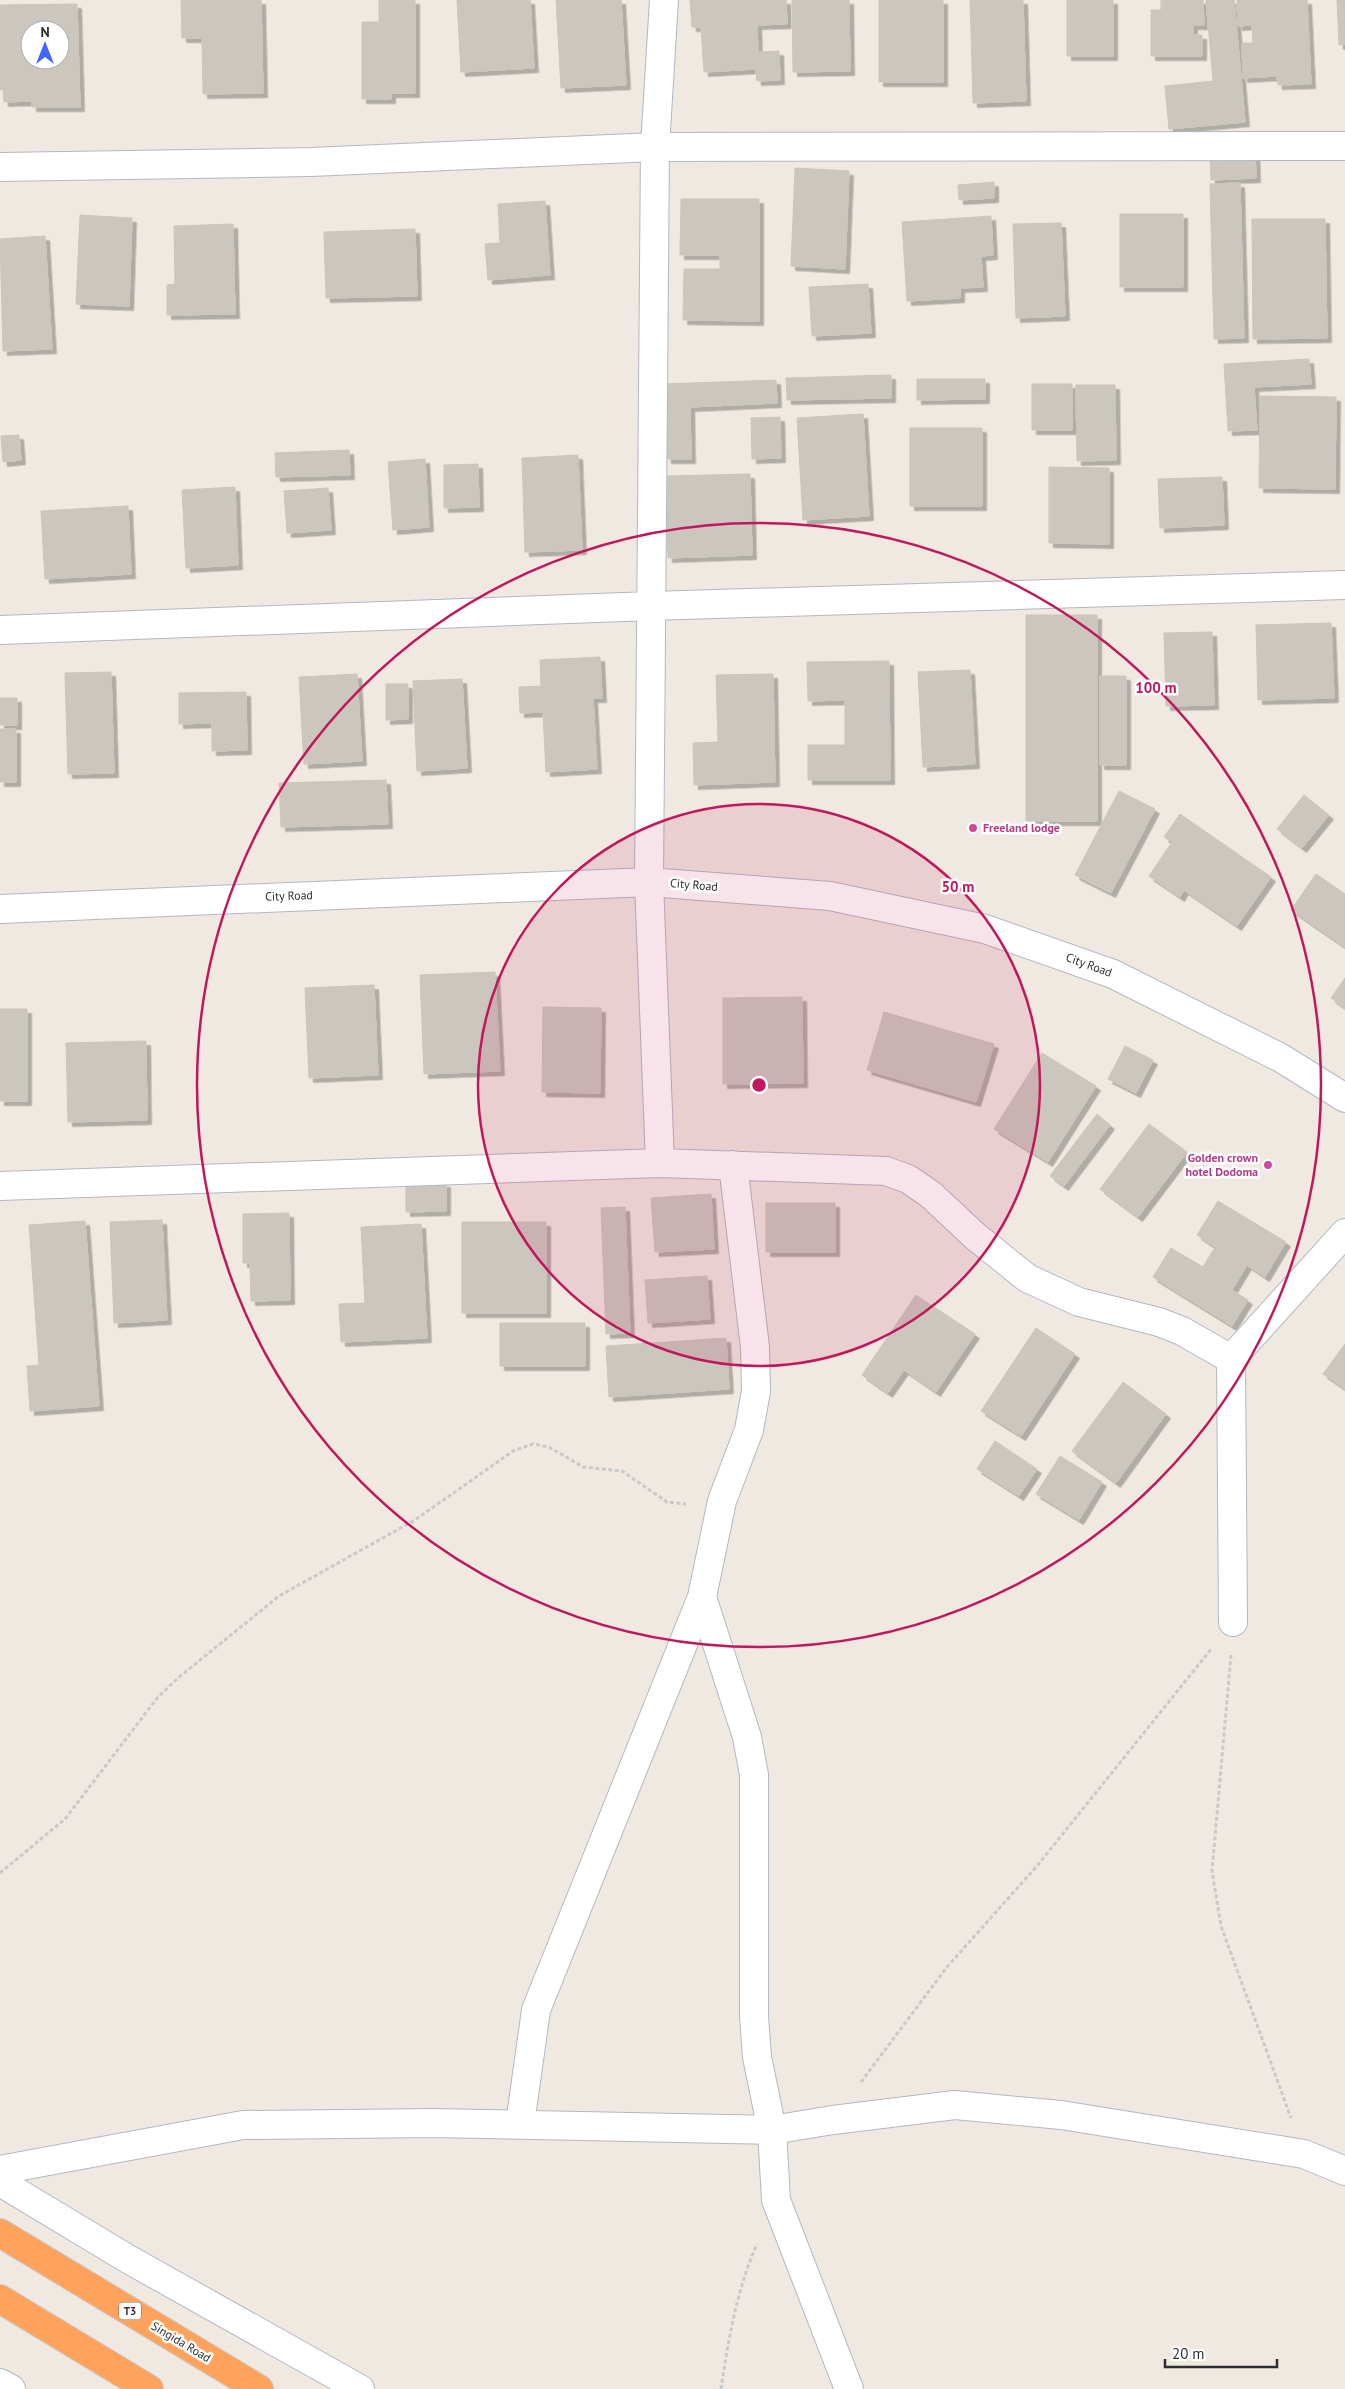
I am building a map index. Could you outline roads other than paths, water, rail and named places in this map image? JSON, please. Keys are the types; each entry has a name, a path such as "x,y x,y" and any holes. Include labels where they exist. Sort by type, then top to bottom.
{"highway":[{"name":"Singida Road","path":"0,2233 259,2389"},
{"path":"0,2299 148,2389"}],"street":[{"path":"660,1163 649,882 655,147 664,0"},
{"path":"0,167 310,162 655,147 1345,146"},
{"path":"0,630 651,606 1345,585"},
{"name":"City Road","path":"0,909 649,882 830,896 985,929 1113,974 1281,1058 1345,1098"},
{"path":"0,1186 660,1163 864,1169 886,1172 908,1179 930,1194 975,1236 1027,1278 1079,1302 1159,1322 1182,1331 1231,1359"},
{"path":"520,2124 536,2010 702,1597 721,1506 749,1430 756,1391 755,1347 733,1165"},
{"path":"1234,1622 1231,1359 1345,1233"},
{"path":"702,1597 747,1737 754,1775 754,2016 757,2057 772,2130 776,2200 849,2389"},
{"path":"0,2170 243,2125 520,2124 772,2130 833,2120 955,2105 1061,2115 1304,2154 1345,2171"},
{"path":"0,2182 128,2259 360,2389"},
{"path":"0,2383 11,2389"}],"place":[{"name":"Freeland lodge","path":"973,828"},
{"name":"Golden crown hotel Dodoma","path":"1268,1165"}]}
